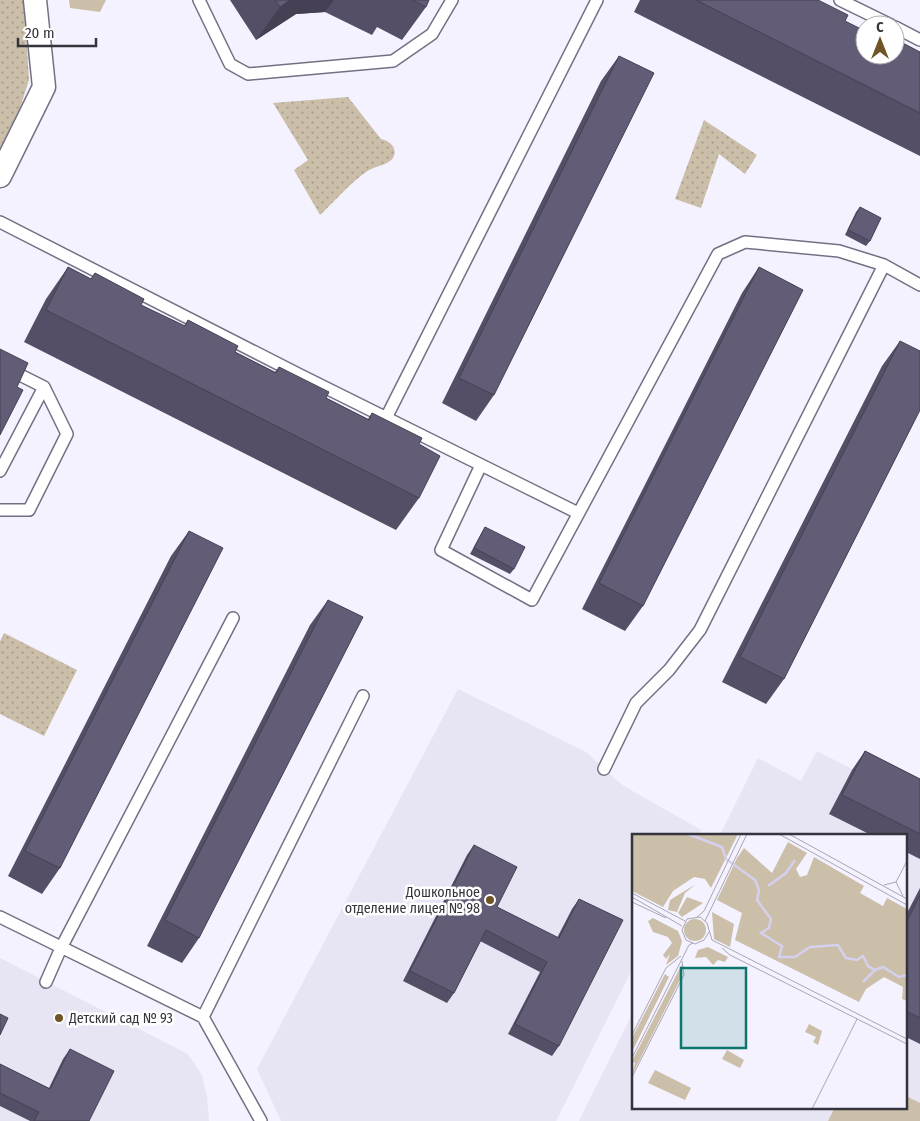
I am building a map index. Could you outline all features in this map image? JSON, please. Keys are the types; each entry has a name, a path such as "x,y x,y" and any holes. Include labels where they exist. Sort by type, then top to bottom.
{"street":[{"path":"0,176 44,87 35,0"}],"lane":[{"path":"199,0 230,64 248,74 393,61 432,34 452,0"},
{"path":"386,418 597,0"},
{"path":"840,0 871,15"},
{"path":"905,32 920,40"},
{"path":"0,222 578,513"},
{"path":"481,465 441,550 532,600 718,254 745,242 839,251 884,265 920,285"},
{"path":"604,769 636,703 669,670 700,630 884,265"},
{"path":"0,365 44,387 68,434 29,510 0,510"},
{"path":"0,471 44,387"},
{"path":"46,982 233,618"},
{"path":"203,1017 362,696"},
{"path":"0,917 203,1017 261,1121"}],"shaded area":[{"path":"0,0 24,0 29,80 20,108 0,148"},
{"path":"69,0 106,0 100,12 70,8"},
{"path":"348,97 381,139 387,141 394,148 394,154 391,160 369,170 360,177 320,215 294,170 308,160 273,103"},
{"path":"704,120 757,155 745,174 719,154 701,208 675,199"},
{"path":"4,633 77,670 44,736 0,714 0,641"},
{"name":"Дошкольное отделение лицея № 98","path":"458,689 586,752 622,785 701,830 699,834 632,834 632,970 556,1121 281,1121 257,1069"},
{"path":"817,751 920,804 920,1121 579,1121 632,1014 632,1108 908,1108 908,834 720,834 758,758 801,781"},
{"name":"Детский сад № 93","path":"0,958 188,1054 202,1075 207,1097 209,1121 0,1121"},
{"path":"908,1097 920,1103 920,1121 828,1121 834,1108 908,1108"}],"building":[{"path":"275,0 290,0 280,7"},
{"path":"412,0 429,0 426,7"},
{"path":"696,0 818,0 848,15 845,21 855,26 855,65 905,65 905,44 920,52 920,113"},
{"path":"619,56 654,73 494,395 459,378"},
{"path":"860,207 881,218 870,241 848,230"},
{"path":"68,267 91,279 95,273 144,299 141,305 185,326 188,320 238,346 235,352 276,373 279,367 329,392 326,398 369,420 372,413 422,438 419,444 440,456 419,498 46,310"},
{"path":"759,267 803,290 643,606 599,583"},
{"path":"900,341 920,351 920,410 784,679 740,657"},
{"path":"0,349 28,363 17,387 23,390 0,435"},
{"path":"485,527 525,547 514,569 474,548"},
{"path":"189,531 223,548 60,868 25,851"},
{"path":"328,600 363,617 199,938 165,920"},
{"path":"865,751 920,779 920,834 842,795"},
{"path":"474,845 517,867 497,907 559,938 579,899 623,920 559,1046 515,1024 547,962 486,930 454,993 410,971"},
{"path":"920,895 920,1018 908,1012 908,919"},
{"path":"0,1014 8,1018 0,1035"},
{"path":"70,1049 114,1071 89,1121 34,1121 39,1112 0,1093 0,1064 50,1089"}],"place":[{"name":"Дошкольное отделение лицея № 98","path":"490,900"},
{"name":"Детский сад № 93","path":"59,1018"}]}
